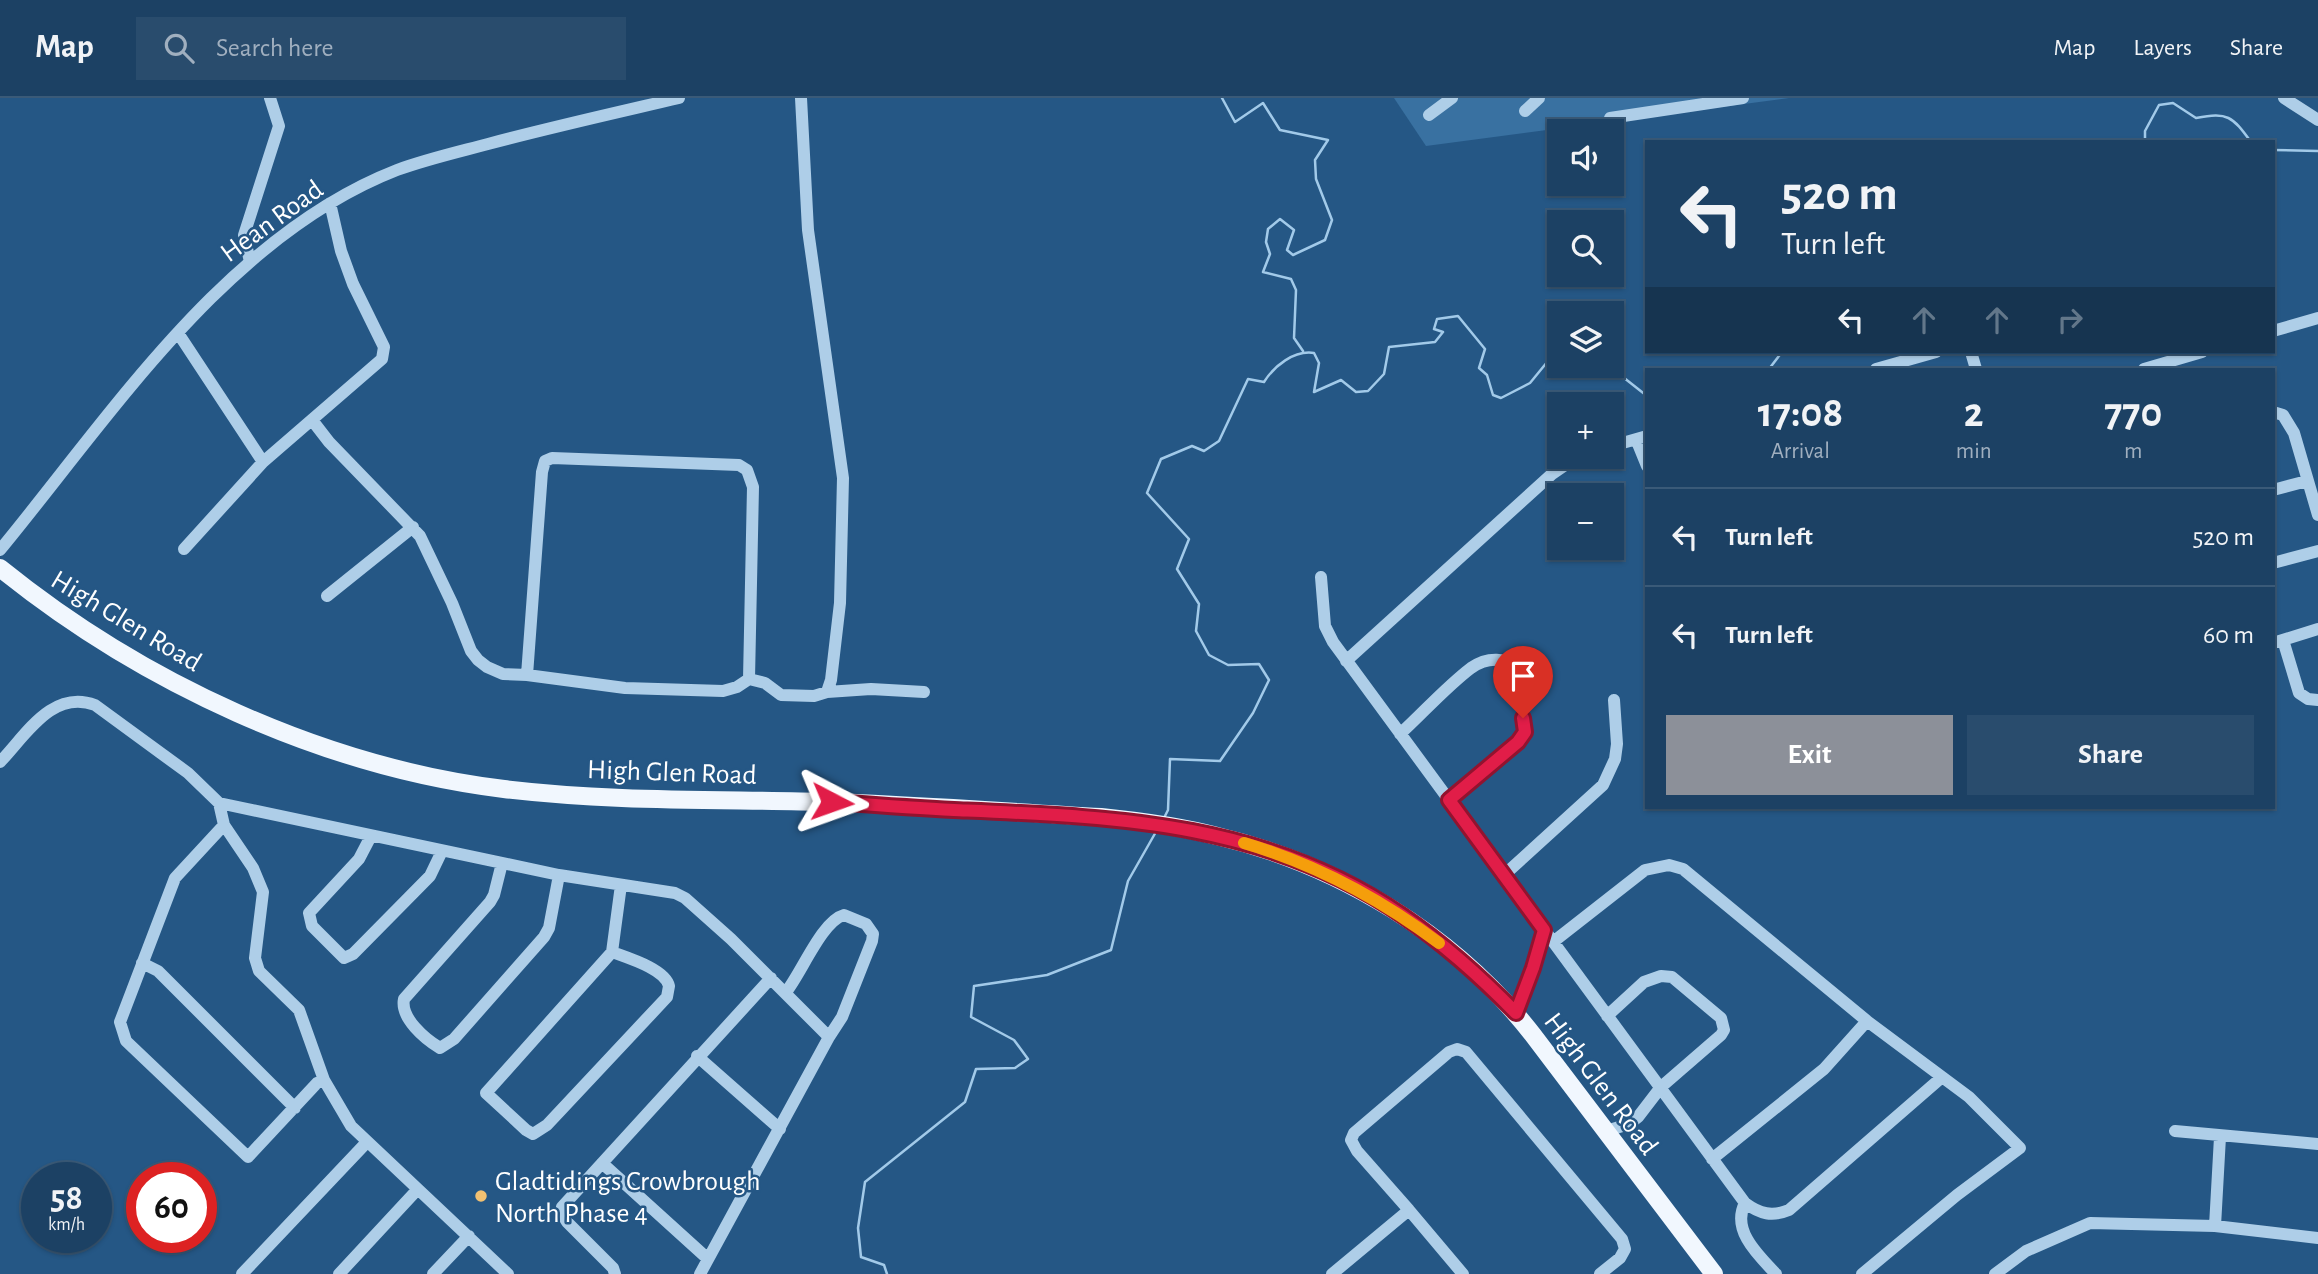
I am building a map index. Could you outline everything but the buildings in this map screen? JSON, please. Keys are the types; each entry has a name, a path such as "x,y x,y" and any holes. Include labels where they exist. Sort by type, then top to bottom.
{"main road":[{"name":"High Glen Road","path":"0,568 95,638 202,696 298,737 367,760 414,771 539,792 832,802 1101,817 1185,829 1261,848 1345,882 1401,914 1445,947 1516,1013 1714,1274"}],"street":[{"path":"250,262 244,235 279,126 270,98"},
{"name":"Hean Road","path":"0,550 178,333 219,289 271,244 330,203 396,171 428,160 557,125 679,98"},
{"path":"801,98 808,230 843,478 840,603 831,680 827,692"},
{"path":"1429,115 1452,98"},
{"path":"1525,111 1539,98"},
{"path":"1610,118 1681,102 1743,98"},
{"path":"2284,98 2318,120"},
{"path":"184,550 263,462 382,359 384,347 353,284 341,251 330,203"},
{"path":"2275,330 2318,318"},
{"path":"178,333 263,462"},
{"path":"1880,368 1929,354"},
{"path":"2147,368 2195,354"},
{"path":"2275,413 2283,415 2289,423 2318,515"},
{"path":"312,420 329,442 420,536 471,651 478,660 503,674 625,688 723,691 737,687 749,679 765,683 781,695 814,696 827,692 871,689 924,692"},
{"path":"1624,443 1642,438"},
{"path":"527,675 542,472 545,461 552,458 739,465 747,470 753,486 749,679"},
{"path":"1346,661 1559,469"},
{"path":"2275,489 2307,481"},
{"path":"327,596 413,527"},
{"path":"2275,562 2318,551"},
{"path":"1321,577 1325,626 1333,642 1745,1203 1767,1214 1789,1210 1941,1078"},
{"path":"2318,629 2278,642 2300,693 2308,699 2318,700"},
{"path":"1400,734 1472,668 1497,660 1512,665 1517,674 1525,732 1518,742 1449,800"},
{"path":"1503,876 1603,785 1615,759 1617,744 1614,700"},
{"path":"0,762 48,711 59,703 85,702 95,705 188,773 219,803 559,876 675,893 685,898 731,939 829,1037"},
{"path":"219,803 224,825 253,868 263,892 254,958 259,971 299,1010 324,1080 351,1126 508,1274"},
{"path":"224,825 175,878 120,1022 126,1041 248,1157 317,1083 324,1080"},
{"path":"371,835 359,859 314,905 309,914 312,926 344,958 353,954 430,876 442,851"},
{"path":"502,863 490,901 404,999 404,1012 409,1019 440,1048 454,1039 544,937 549,929 559,876"},
{"path":"1553,942 1646,870 1658,866 1683,869 1867,1021 1969,1097 2021,1148 1957,1195 1862,1274"},
{"path":"612,952 663,975 668,980 667,997 547,1125 533,1134 486,1093 612,952 621,885"},
{"path":"699,1274 842,1017 872,941 873,934 866,924 844,915 831,921 786,992"},
{"path":"1516,1013 1544,930"},
{"path":"142,963 158,971 295,1108"},
{"path":"1606,1131 1629,1124 1638,1117 1661,1087 1724,1030 1721,1018 1672,977 1661,976 1644,982 1607,1016"},
{"path":"615,1274 613,1268 567,1222 561,1212 567,1199 771,978"},
{"path":"1712,1158 1824,1069 1867,1021"},
{"path":"1464,1274 1357,1151 1351,1140 1354,1133 1449,1052 1457,1049 1466,1052 1622,1239 1625,1249 1620,1258 1600,1274"},
{"path":"697,1056 780,1129"},
{"path":"2175,1131 2318,1144"},
{"path":"2215,1226 2220,1137"},
{"path":"242,1274 367,1142"},
{"path":"602,1163 708,1259"},
{"path":"338,1274 418,1190"},
{"path":"1745,1203 1740,1212 1740,1225 1749,1244 1776,1274"},
{"path":"1332,1274 1409,1210"},
{"path":"1995,1274 2026,1251 2084,1224 2215,1226 2318,1238"},
{"path":"433,1274 468,1236"}],"shaded area":[{"path":"1394,98 1789,98 1624,120 1547,119 1547,130 1426,146"}],"waterway":[{"path":"1222,98 1235,122 1263,103 1280,130 1328,140 1315,160 1316,179 1332,220 1325,240 1293,255 1287,250 1294,230 1280,219 1268,229 1266,242 1270,254 1263,272 1291,279 1296,290 1294,338 1303,351"},
{"path":"2145,140 2145,131 2159,105 2173,103 2196,118 2228,118 2239,126 2250,140"},
{"path":"2275,150 2318,151"},
{"path":"1164,818 1168,810 1170,759 1220,761 1253,713 1269,680 1259,664 1228,665 1209,655 1196,631 1199,604 1177,569 1189,539 1147,493 1161,459 1192,446 1204,451 1219,441 1248,379 1264,382 1279,365 1299,354 1314,353 1319,363 1314,392 1341,380 1356,392 1368,391 1384,374 1389,347 1435,342 1443,332 1434,329 1437,319 1458,316 1485,349 1479,368 1487,375 1493,395 1501,398 1530,383 1547,362"},
{"path":"1770,368 1780,354"},
{"path":"1624,378 1645,394"},
{"path":"887,1274 884,1265 861,1257 858,1228 865,1182 965,1102 976,1069 1015,1068 1028,1059 1014,1040 971,1017 974,986 1047,975 1111,950 1128,881 1157,830"}],"slow traffic":[{"path":"1244,843 1294,860 1345,882 1401,914 1439,943"}],"place":[{"name":"Gladtidings Crowbrough North Phase 4","path":"481,1196"}],"route":[{"path":"832,802 1101,817 1185,829 1261,848 1345,882 1401,914 1445,947 1516,1013 1544,930 1449,800 1518,742 1525,732 1523,718"}]}
